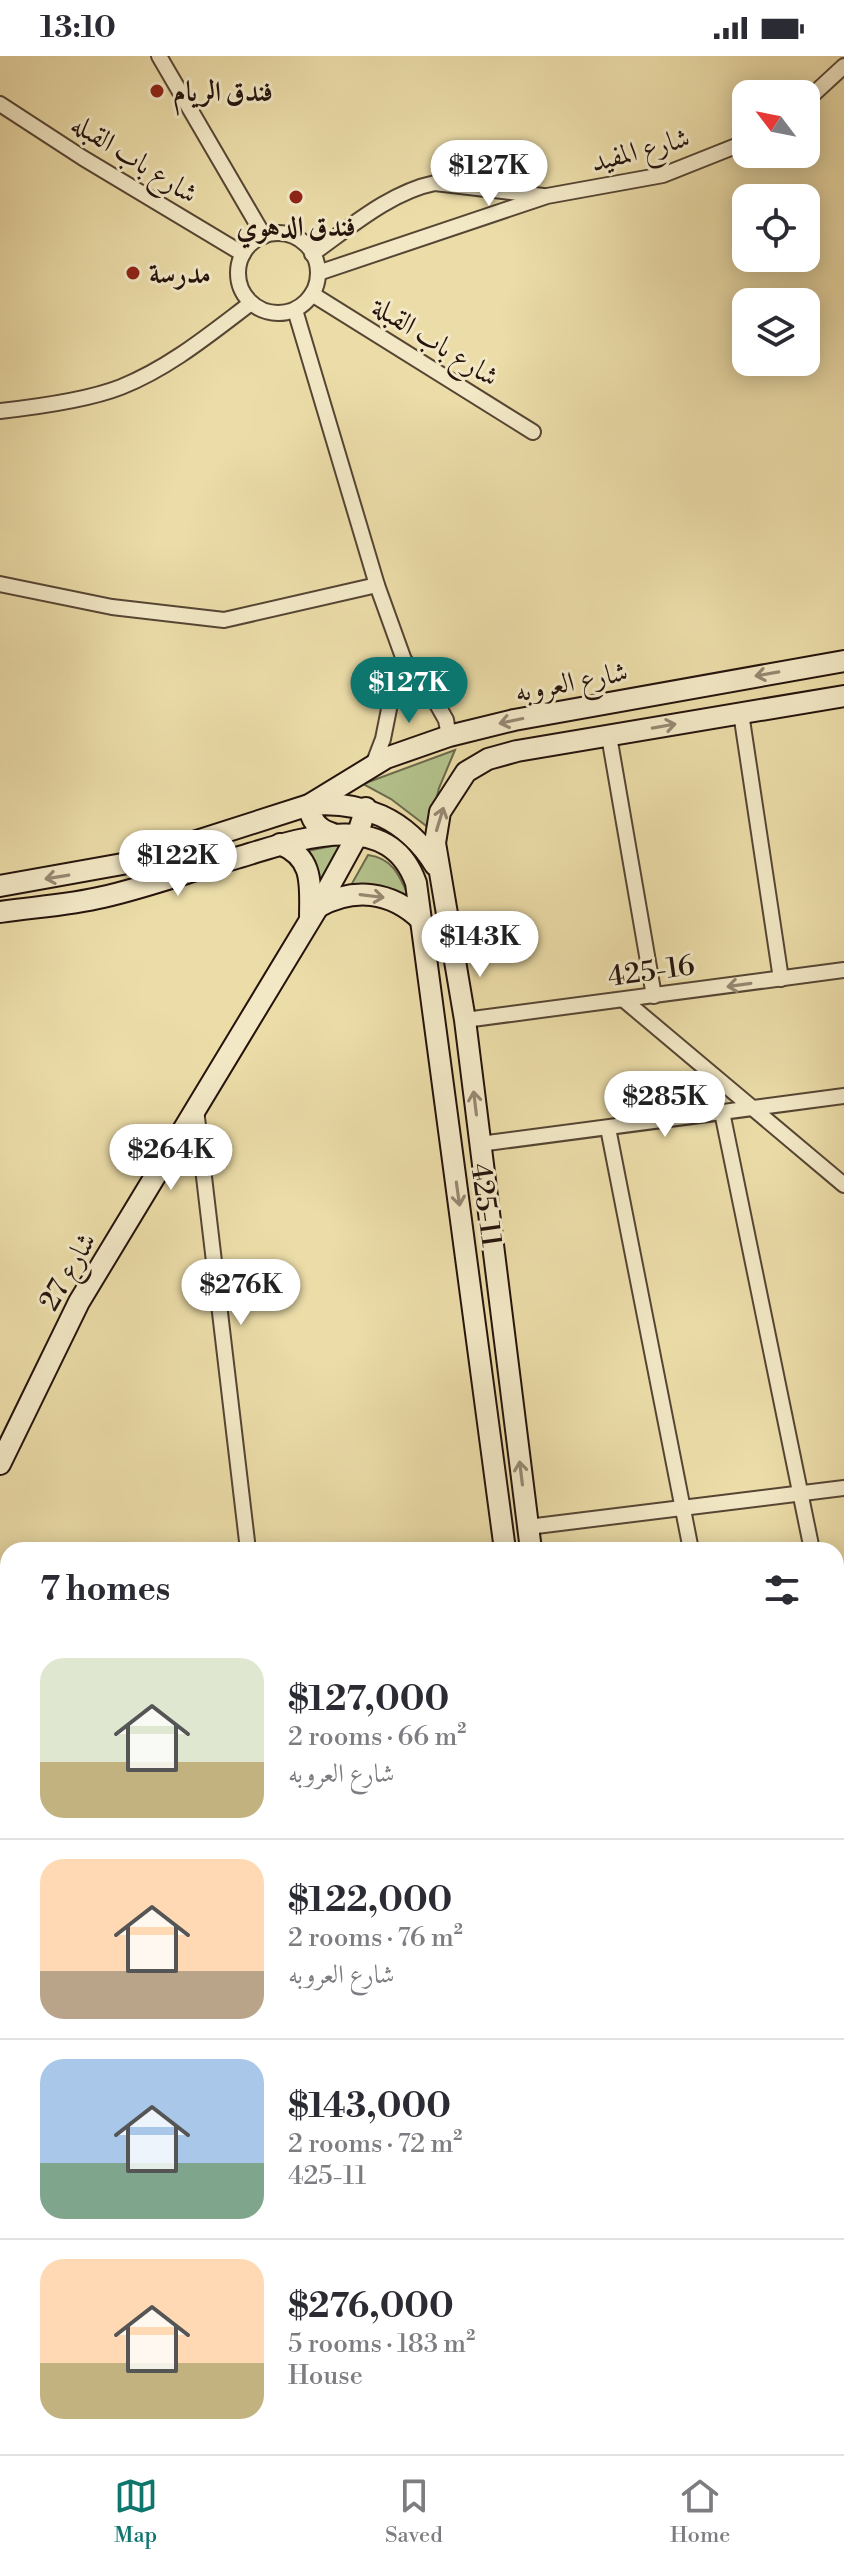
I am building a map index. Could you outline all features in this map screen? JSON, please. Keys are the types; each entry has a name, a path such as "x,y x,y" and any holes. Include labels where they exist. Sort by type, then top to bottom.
{"street":[{"path":"159,56 264,236"},
{"path":"820,88 844,66"},
{"name":"شارع باب القبله","path":"0,104 243,254"},
{"name":"شارع المفيد","path":"318,273 547,196 663,175 732,148"},
{"path":"312,254 404,194 435,183 547,196"},
{"path":"277,233 289,235 301,241 312,254 318,273 312,294 295,310 272,313 251,303 243,293 238,280 238,266 252,243 264,236 277,233"},
{"name":"شارع باب القبلة","path":"312,294 533,432"},
{"path":"0,411 42,406 121,387 193,347 251,303"},
{"path":"295,310 377,585 404,660 428,688 446,720 449,736"},
{"path":"0,584 112,607 224,620 377,585"},
{"path":"373,765 383,739 396,674 404,660"},
{"name":"شارع العروبه","path":"0,886 128,863 302,808 373,765 408,748 449,736 514,720 844,661"},
{"name":"425-11","path":"530,1542 465,1020 438,869 436,826 452,790 466,772 488,759 517,751 844,696"},
{"path":"741,713 781,979"},
{"path":"609,736 654,996"},
{"name":"425-11","path":"302,808 347,804 366,808 392,820 415,838 438,869"},
{"path":"302,808 317,825 331,833"},
{"path":"288,842 302,833 305,824 302,808"},
{"name":"شارع 27","path":"0,1464 79,1302 314,914 357,836 366,808"},
{"path":"0,912 103,897 288,842 331,833 357,836"},
{"name":"425-11","path":"357,836 392,848 402,855 416,883 504,1542"},
{"path":"288,842 306,869 314,914 353,894 377,895 400,903 421,920"},
{"name":"425-16","path":"465,1020 844,970"},
{"path":"624,1000 844,1185"},
{"path":"480,1144 844,1096"},
{"path":"196,1109 247,1542"},
{"path":"722,1112 810,1542"},
{"path":"608,1128 689,1542"},
{"path":"528,1527 844,1488"}],"green space":[{"path":"455,750 439,788 429,828 391,799 363,784"},
{"path":"347,843 314,899 302,852"},
{"path":"368,855 389,863 408,895 383,888 350,887"}],"place":[{"name":"فندق الريام","path":"157,91"},
{"name":"فندق الدهوي","path":"296,197"},
{"name":"مدرسة","path":"133,273"}]}
